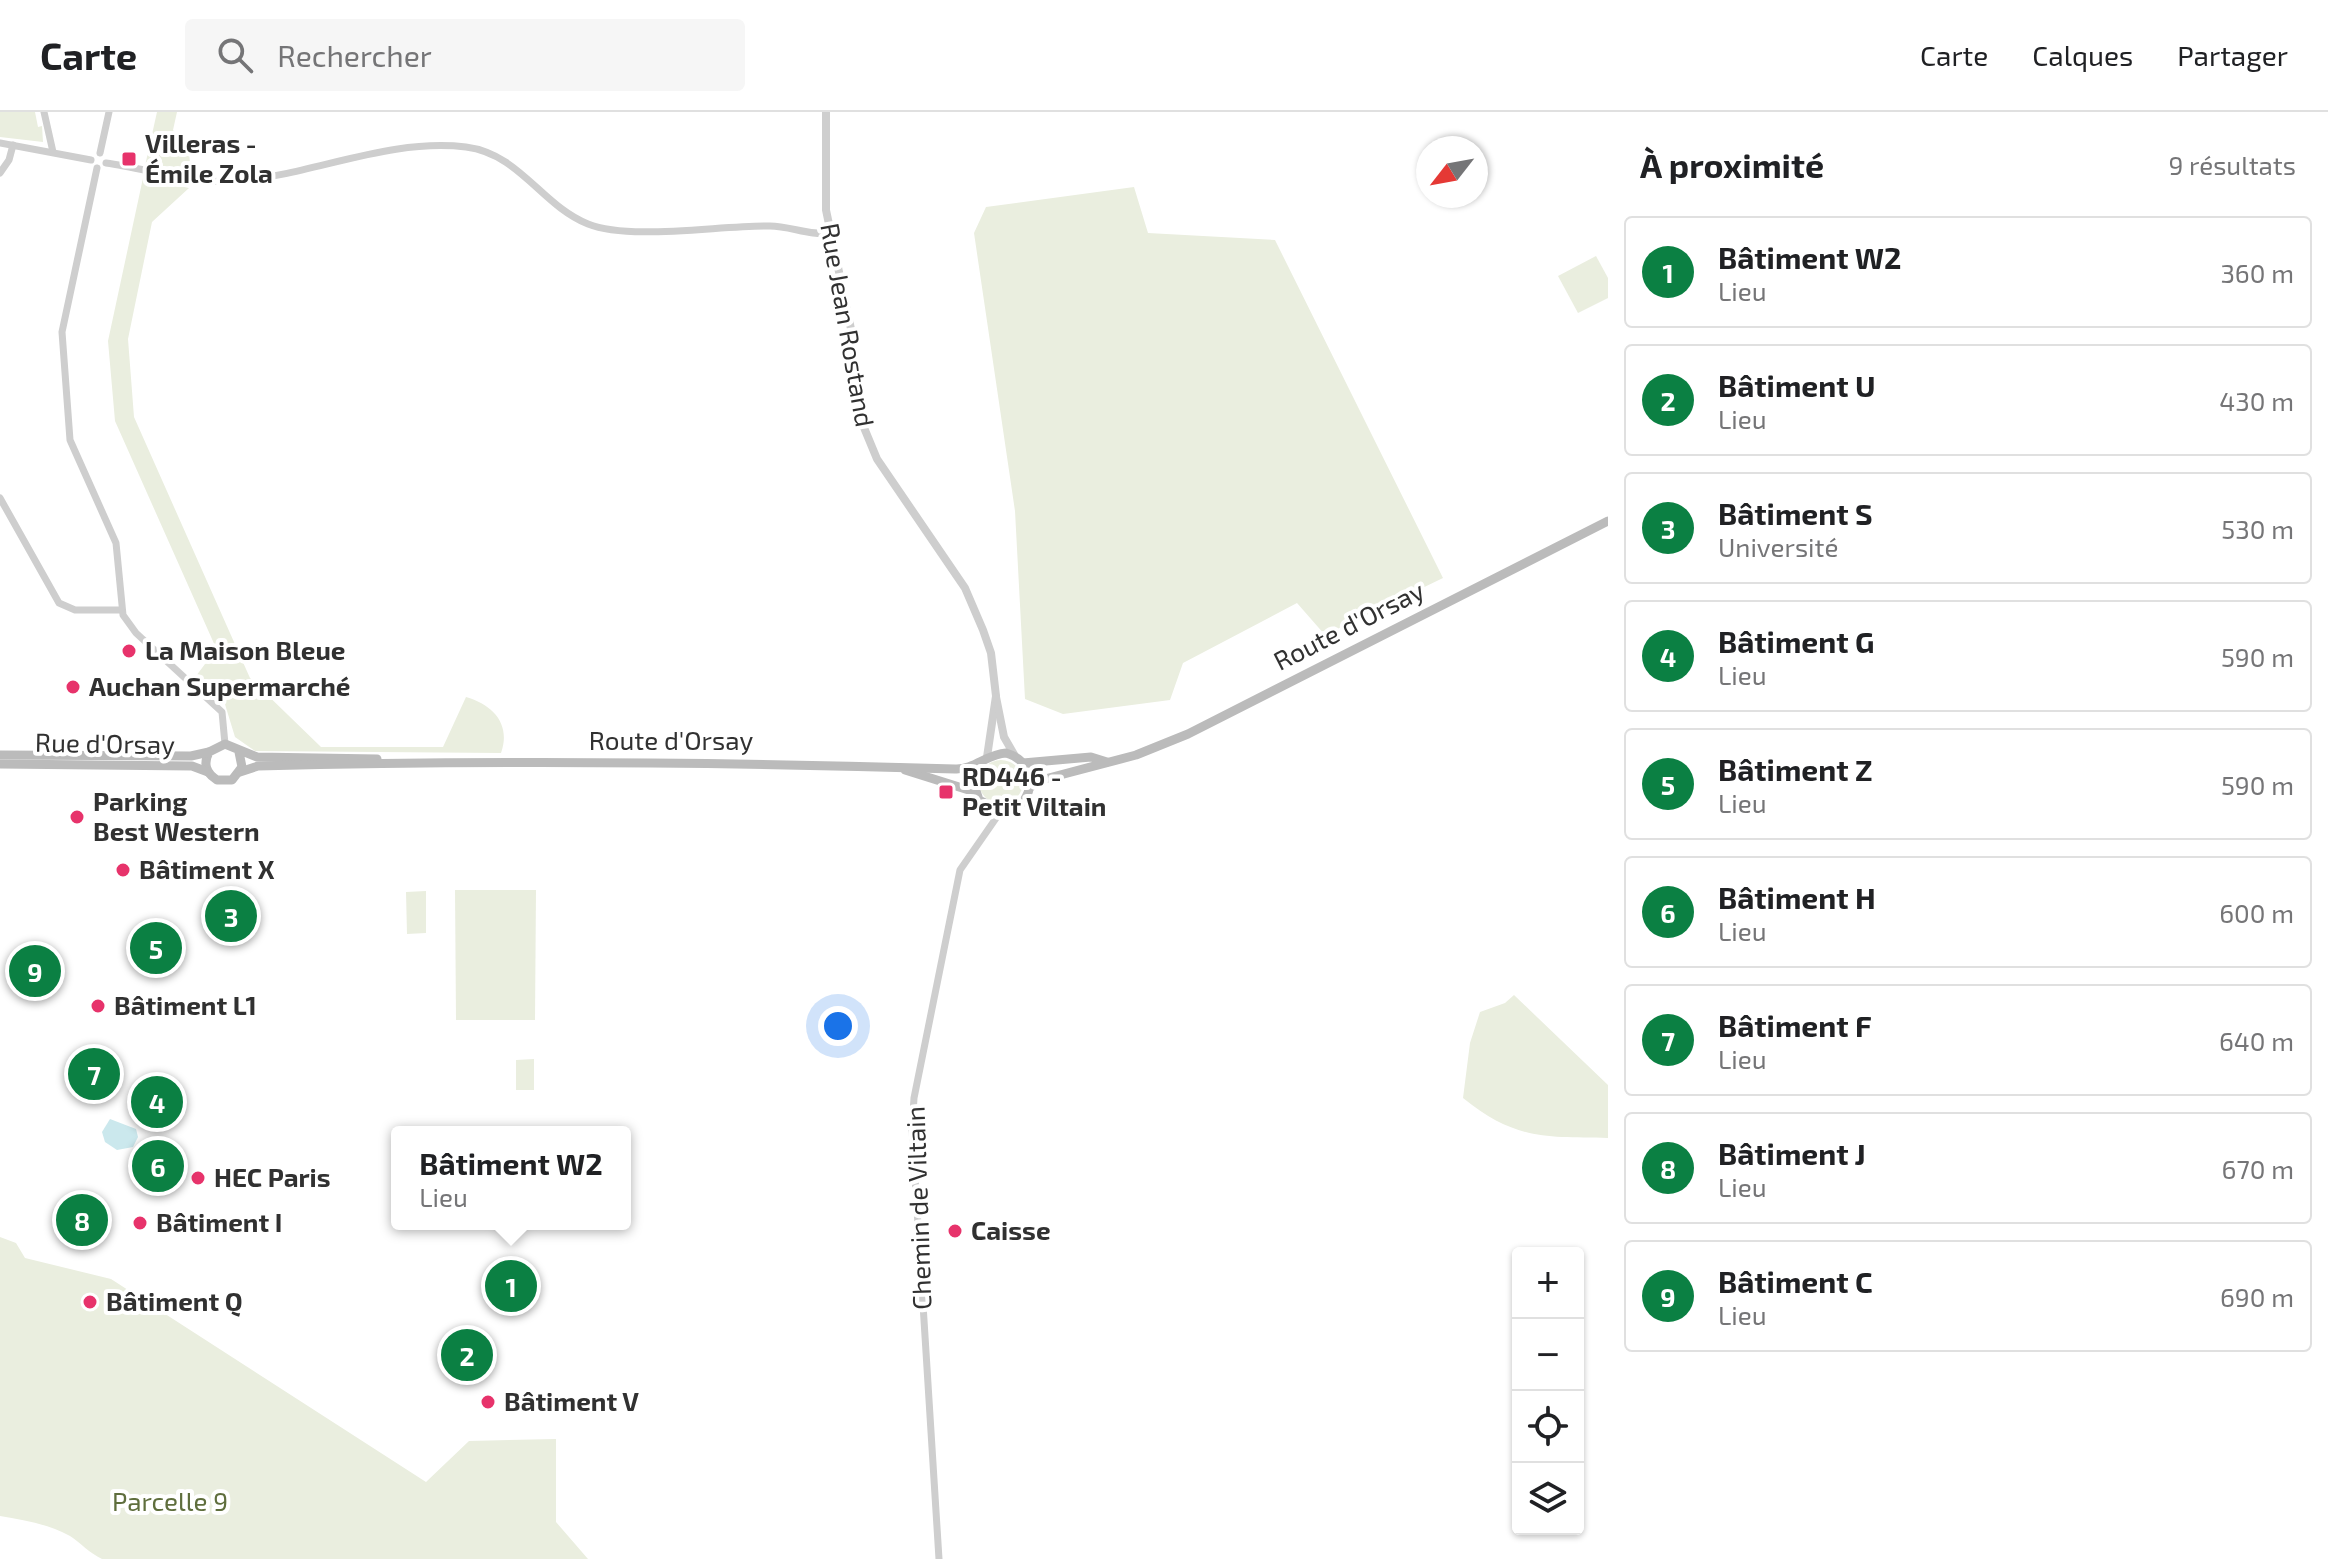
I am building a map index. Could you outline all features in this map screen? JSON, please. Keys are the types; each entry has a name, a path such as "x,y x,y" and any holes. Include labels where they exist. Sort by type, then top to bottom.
{"main road":[{"name":"Route d'Orsay","path":"1030,787 1045,779 1136,755 1188,734 1608,521"},
{"path":"225,744 239,752 243,762 240,772 232,780 222,782 208,772 205,762 209,752 225,744"},
{"name":"Rue d'Orsay","path":"0,755 191,756 209,752"},
{"name":"Route d'Orsay","path":"239,752 257,757 445,762 865,764 959,769 984,760"},
{"path":"996,754 1019,759 1028,770 1030,787 1017,807 1001,811 987,807 975,792 973,782 984,760 996,754"},
{"name":"Route d'Orsay","path":"1019,759 1091,757 1107,762"},
{"name":"Route d'Orsay","path":"240,772 258,766 445,762"},
{"name":"Rue d'Orsay","path":"0,764 192,766 208,772"},
{"name":"Route d'Orsay","path":"898,768 975,792"}],"street":[{"path":"44,112 53,152"},
{"path":"91,160 100,153 109,112"},
{"name":"Rue Jean Rostand","path":"826,112 824,180 830,233 851,329 857,402 865,433 877,459 967,593 991,653 1004,737 1019,759"},
{"path":"0,143 91,160 97,168 62,343 70,440 116,543 121,610 136,633 222,712 225,744"},
{"path":"0,173 9,160 13,145"},
{"path":"97,168 106,163 235,182 380,152 464,147 512,164 573,217 597,227 625,230 773,225 830,233"},
{"path":"100,153 106,163"},
{"path":"0,498 59,603 75,610 121,610"},
{"name":"Rue Jean Rostand","path":"984,760 996,696"},
{"path":"987,807 991,822"},
{"name":"Chemin de Viltain","path":"939,1559 912,1129 919,1062 960,870 1001,811"}],"green space":[{"path":"0,112 35,112 38,127 42,126 43,142 0,137"},
{"path":"157,112 177,112 173,130 189,153 191,173 145,166"},
{"path":"143,178 189,188 152,222 128,339 134,417 250,678 321,747 443,747 466,697 485,705 498,718 504,734 501,753 255,751 235,737 224,701 196,676 205,664 220,657 115,421 108,341"},
{"path":"1134,187 1148,233 1275,240 1443,578 1325,635 1297,603 1183,663 1170,700 1063,714 1025,699 1015,511 974,233 986,207"},
{"path":"1596,256 1608,278 1608,298 1578,313 1558,276"},
{"path":"1001,760 1017,766 1023,782 1017,798 1001,804 985,798 979,782 985,766"},
{"path":"455,890 536,890 535,1020 456,1020"},
{"path":"426,891 426,933 407,934 406,892"},
{"path":"1514,995 1608,1085 1608,1138 1548,1136 1515,1129 1463,1098 1470,1043 1480,1012 1505,1003"},
{"path":"534,1059 534,1090 516,1090 516,1060"},
{"name":"Parcelle 9","path":"0,1237 16,1243 25,1258 111,1279 426,1482 469,1441 556,1439 556,1522 588,1559 102,1559 62,1532 0,1516"}],"water":[{"path":"110,1119 136,1129 138,1137 133,1147 117,1150 105,1142 102,1132"}],"place":[{"name":"Villeras - Émile Zola","path":"129,159"},
{"name":"La Maison Bleue","path":"129,651"},
{"name":"Auchan Supermarché","path":"73,687"},
{"name":"RD446 - Petit Viltain","path":"946,792"},
{"name":"Parking Best Western","path":"77,817"},
{"name":"Bâtiment X","path":"123,870"},
{"name":"Bâtiment S","path":"231,916"},
{"name":"Bâtiment Z","path":"156,948"},
{"name":"Bâtiment C","path":"35,971"},
{"name":"Bâtiment L1","path":"98,1006"},
{"name":"Bâtiment F","path":"94,1074"},
{"name":"Bâtiment G","path":"157,1102"},
{"name":"Bâtiment H","path":"158,1166"},
{"name":"HEC Paris","path":"198,1178"},
{"name":"Bâtiment J","path":"82,1220"},
{"name":"Bâtiment I","path":"140,1223"},
{"name":"Caisse","path":"955,1231"},
{"name":"Bâtiment W2","path":"511,1286"},
{"name":"Bâtiment Q","path":"90,1302"},
{"name":"Bâtiment U","path":"467,1355"},
{"name":"Bâtiment V","path":"488,1402"}]}
